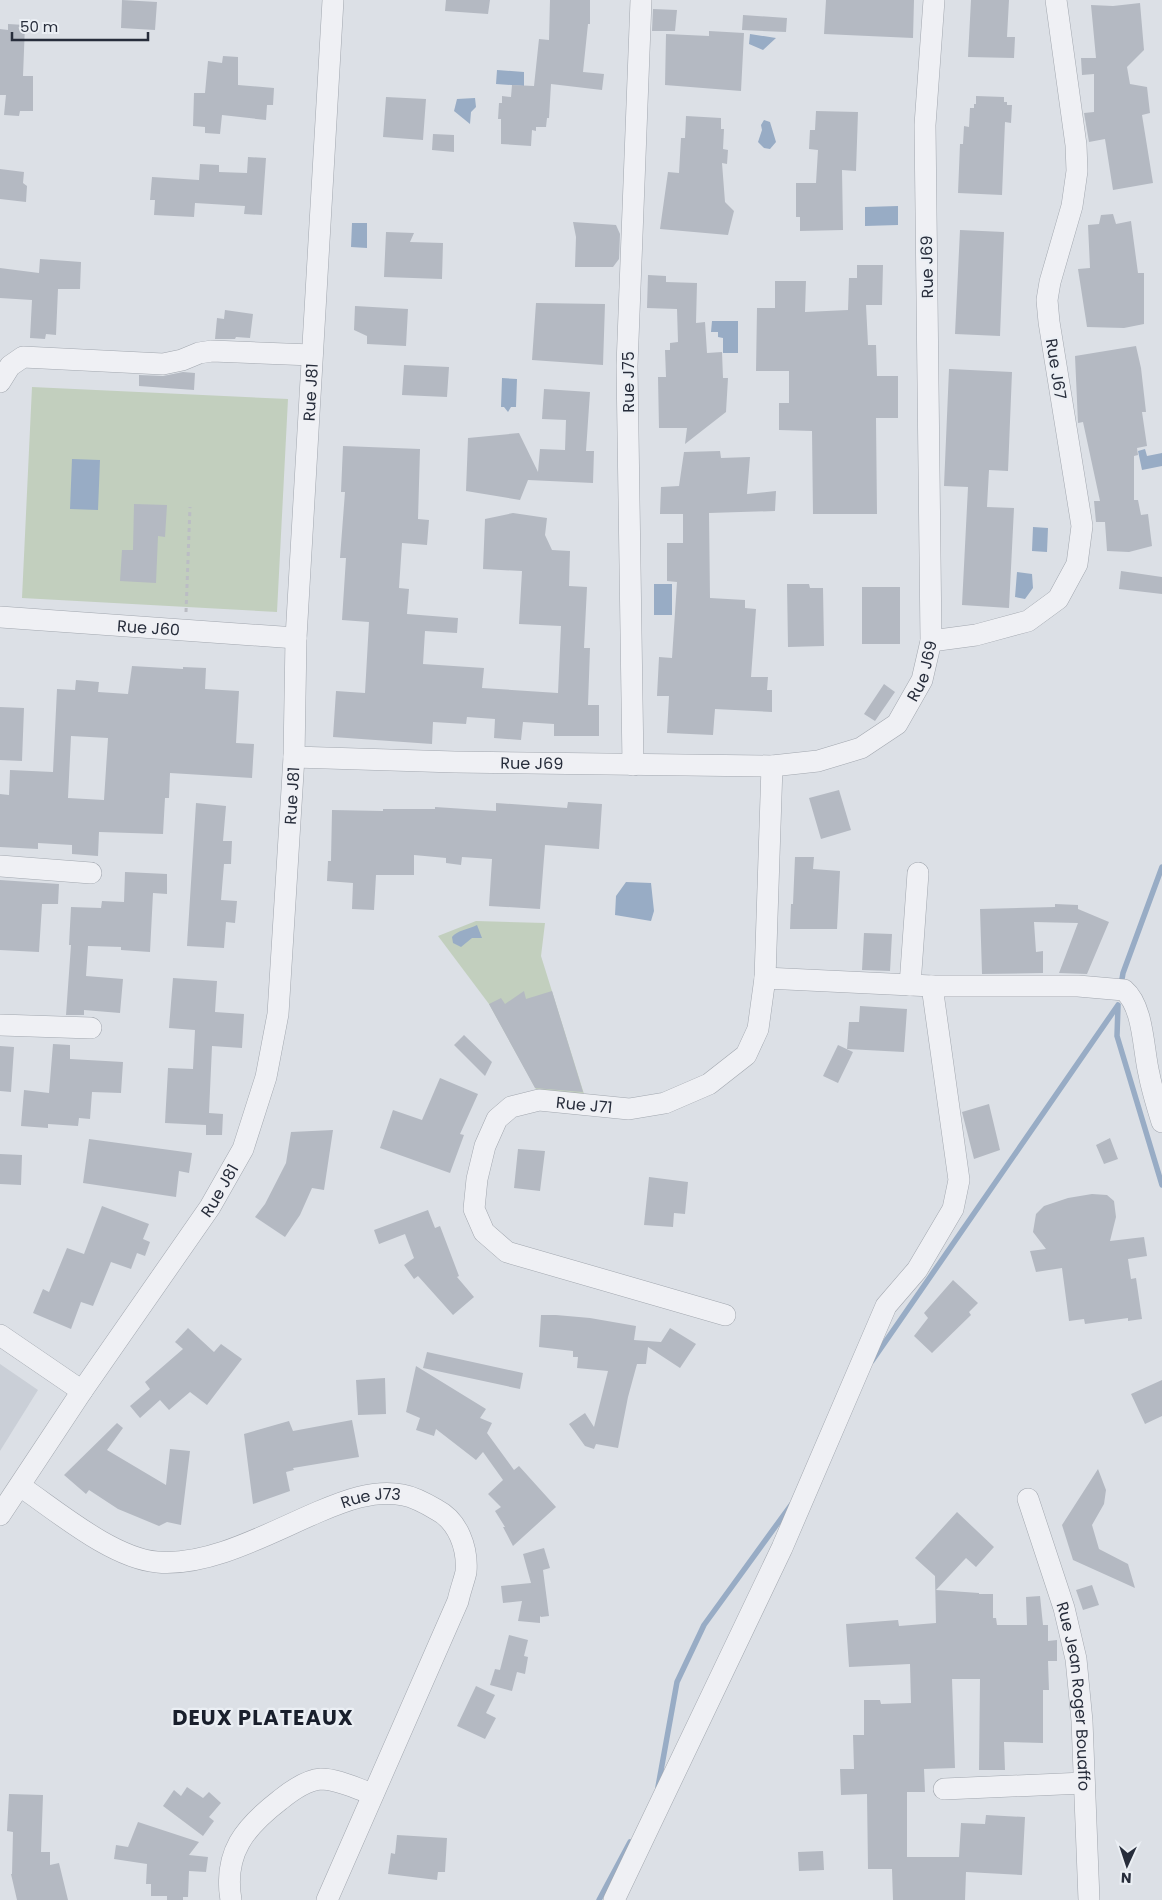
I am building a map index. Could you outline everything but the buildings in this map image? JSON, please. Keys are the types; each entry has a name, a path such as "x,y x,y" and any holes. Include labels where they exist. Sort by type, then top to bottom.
{"street":[{"name":"Rue J81","path":"0,1515 82,1391 210,1207 243,1149 266,1078 278,1014 294,757 296,638 333,0"},
{"name":"Rue J75","path":"633,765 627,366 641,0"},
{"name":"Rue J69","path":"294,757 455,762 772,766 818,761 861,748 897,724 922,680 931,641 925,125 934,0"},
{"name":"Rue J67","path":"931,641 976,635 1028,621 1058,599 1077,564 1082,526 1047,300 1050,282 1072,206 1077,171 1076,145 1056,0"},
{"path":"0,382 10,366 23,357 163,364 212,351 312,354"},
{"name":"Rue J60","path":"0,617 296,638"},
{"name":"Rue J71","path":"725,1315 507,1252 484,1232 474,1209 477,1179 485,1146 497,1118 511,1108 539,1100 629,1109 665,1103 709,1084 746,1055 758,1029 765,978 772,766"},
{"path":"0,866 91,873"},
{"path":"910,985 918,872"},
{"path":"765,978 932,986 1078,986 1124,990 1130,997 1138,1016 1148,1073 1162,1122"},
{"path":"614,1900 782,1548 886,1306 917,1270 953,1209 959,1180 932,986"},
{"path":"0,1025 91,1028"},
{"path":"0,1335 82,1391"},
{"name":"Rue J73","path":"20,1486 104,1543 131,1557 158,1562 189,1561 219,1554 347,1500 377,1494 403,1495 446,1515 460,1534 466,1555 466,1572 458,1601 326,1900"},
{"name":"Rue Jean Roger Bouaffo","path":"1028,1499 1064,1608 1076,1659 1082,1721 1089,1900"},
{"path":"231,1900 228,1886 230,1864 240,1840 258,1817 295,1789 320,1779 373,1794"},
{"path":"944,1790 1084,1783"}],"path":[{"path":"186,630 190,507"}],"shaded area":[{"path":"0,1364 38,1390 0,1451"}],"green space":[{"path":"32,387 288,399 277,612 22,598"},
{"path":"476,921 545,923 541,956 585,1097 537,1091 489,1004 438,936"}],"water":[{"path":"750,34 776,38 763,50 749,44"},
{"path":"497,70 524,72 524,86 496,84"},
{"path":"475,98 476,107 471,112 470,124 454,111 457,99"},
{"path":"764,120 770,122 776,142 770,149 764,148 758,142 762,130 761,125"},
{"path":"898,206 898,225 865,226 865,207"},
{"path":"352,223 367,223 367,248 351,247"},
{"path":"712,321 738,321 738,353 723,353 723,338 718,337 718,332 711,332"},
{"path":"502,378 517,379 516,407 511,407 508,412 504,407 501,407"},
{"path":"1145,449 1147,456 1162,453 1162,466 1142,470 1138,451"},
{"path":"72,459 100,460 98,510 70,509"},
{"path":"1033,527 1048,528 1047,552 1032,551"},
{"path":"1017,572 1032,574 1033,588 1025,599 1015,597"},
{"path":"654,584 672,584 672,615 654,615"},
{"path":"626,882 651,883 654,911 651,921 615,915 616,896"},
{"path":"477,925 482,938 472,938 461,947 453,943 452,937 454,935"}],"waterway":[{"path":"1121,985 1123,973 1162,867"},
{"path":"872,1361 1118,1005"},
{"path":"1118,1006 1117,1036 1162,1185"},
{"path":"658,1787 677,1682 704,1625 791,1505"},
{"path":"599,1900 630,1842"}],"district":[{"name":"DEUX PLATEAUX","path":"263,1717"}]}
